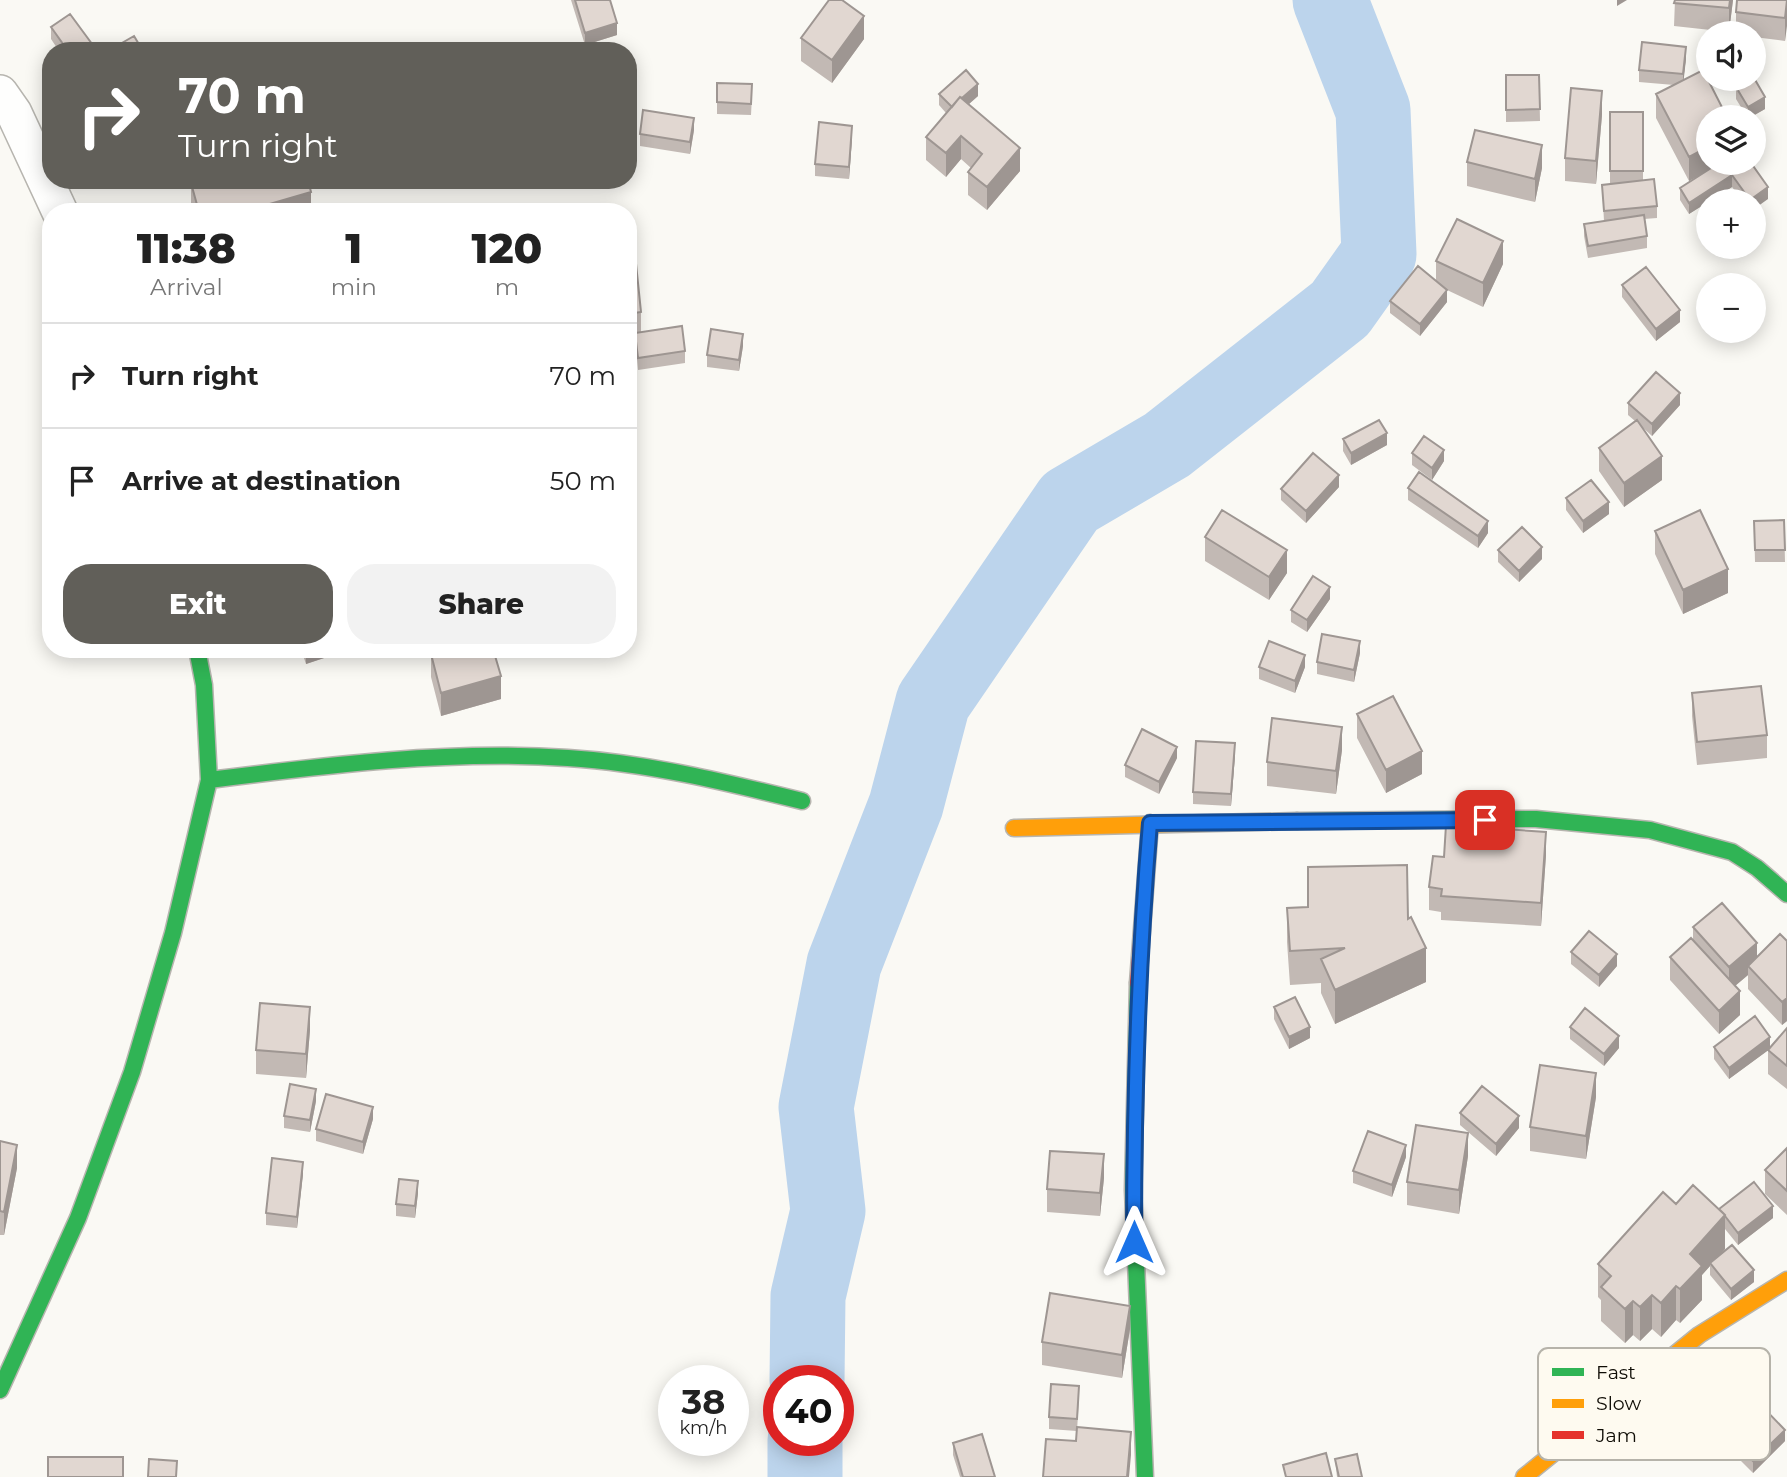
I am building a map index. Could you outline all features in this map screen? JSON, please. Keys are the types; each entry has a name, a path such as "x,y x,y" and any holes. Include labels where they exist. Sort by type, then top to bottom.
{"street":[{"path":"0,93 14,113 42,173"},
{"path":"0,1390 78,1218 132,1072 173,933 209,780 204,685 199,658"},
{"path":"209,780 360,761 513,755 621,763 710,778 802,801"},
{"path":"1014,828 1150,823 1485,820 1636,828 1691,838 1727,849 1769,875 1787,894"},
{"path":"1145,1477 1134,1242 1134,1098 1139,960 1150,823"},
{"path":"1683,1348 1699,1335 1787,1280"},
{"path":"1524,1477 1545,1460"}],"building":[{"path":"575,0 610,0 617,23 585,33"},
{"path":"829,0 842,0 864,16 832,60 801,38"},
{"path":"1675,0 1730,0 1729,8 1674,3"},
{"path":"1737,0 1787,0 1785,18 1736,12"},
{"path":"70,14 91,42 62,42 51,27"},
{"path":"134,36 138,42 124,42"},
{"path":"1642,42 1686,47 1683,74 1639,70"},
{"path":"966,70 978,84 960,97 952,107 939,94"},
{"path":"1696,74 1696,91 1714,91 1721,105 1696,105 1696,153 1689,157 1656,94"},
{"path":"1506,75 1539,75 1540,109 1506,110"},
{"path":"717,83 752,84 751,104 717,102"},
{"path":"1571,88 1602,91 1596,161 1565,158"},
{"path":"1738,91 1762,91 1765,97 1747,105"},
{"path":"960,97 1020,148 987,187 968,172 982,154 961,136 946,153 926,137"},
{"path":"643,110 694,118 690,142 640,134"},
{"path":"1610,112 1643,112 1643,171 1610,171"},
{"path":"819,122 852,126 849,167 815,164"},
{"path":"1475,130 1542,145 1535,179 1467,162"},
{"path":"1700,175 1732,175 1710,189 1696,189 1696,198 1689,203 1680,188"},
{"path":"1732,175 1760,175 1768,187 1765,189 1742,189"},
{"path":"1654,179 1657,206 1604,211 1602,185"},
{"path":"193,189 310,189 311,192 273,203 197,203"},
{"path":"1644,215 1647,236 1588,246 1584,224"},
{"path":"1457,219 1503,241 1483,283 1436,261"},
{"path":"1418,266 1447,290 1420,324 1390,301"},
{"path":"1646,267 1680,310 1656,329 1622,285"},
{"path":"637,273 641,312 637,313"},
{"path":"682,326 685,351 638,358 637,333"},
{"path":"711,329 743,334 739,360 707,355"},
{"path":"1656,372 1680,393 1652,424 1628,403"},
{"path":"1379,420 1387,433 1351,453 1343,439"},
{"path":"1637,420 1662,456 1624,483 1599,448"},
{"path":"1424,436 1444,450 1432,468 1412,453"},
{"path":"1313,453 1339,475 1306,511 1281,489"},
{"path":"1419,472 1488,521 1478,536 1408,488"},
{"path":"1591,480 1609,502 1583,521 1566,498"},
{"path":"1222,510 1287,550 1269,577 1205,537"},
{"path":"1700,510 1728,569 1683,590 1655,531"},
{"path":"1784,520 1785,550 1755,550 1754,521"},
{"path":"1522,527 1542,547 1519,571 1498,550"},
{"path":"1313,576 1330,587 1307,620 1291,610"},
{"path":"1322,634 1360,641 1354,670 1317,662"},
{"path":"1269,641 1305,655 1295,681 1259,667"},
{"path":"432,658 496,658 501,676 441,693"},
{"path":"1761,686 1767,735 1697,742 1692,693"},
{"path":"1393,696 1422,751 1386,770 1357,714"},
{"path":"1272,718 1342,727 1336,771 1267,762"},
{"path":"1142,729 1177,747 1159,782 1125,765"},
{"path":"1196,741 1235,743 1231,794 1193,792"},
{"path":"1446,825 1546,832 1541,903 1441,896 1442,889 1429,887 1433,856 1444,857"},
{"path":"1407,865 1408,919 1411,917 1426,948 1335,990 1321,959 1345,948 1290,951 1287,908 1308,907 1308,867"},
{"path":"1722,903 1757,943 1729,967 1693,927"},
{"path":"1589,931 1617,954 1599,975 1571,952"},
{"path":"1780,934 1787,941 1787,998 1782,1002 1748,966"},
{"path":"1691,938 1740,991 1719,1011 1670,957"},
{"path":"1295,997 1310,1027 1289,1037 1274,1007"},
{"path":"260,1003 310,1007 306,1054 256,1050"},
{"path":"1585,1008 1619,1036 1604,1054 1570,1027"},
{"path":"1755,1016 1770,1037 1729,1068 1714,1047"},
{"path":"1787,1028 1787,1066 1768,1050"},
{"path":"1540,1065 1596,1073 1586,1136 1530,1127"},
{"path":"290,1084 316,1089 310,1120 284,1116"},
{"path":"1482,1086 1519,1116 1496,1144 1460,1113"},
{"path":"326,1094 373,1107 363,1142 316,1129"},
{"path":"1416,1125 1468,1133 1459,1190 1407,1182"},
{"path":"1368,1131 1406,1145 1392,1185 1353,1171"},
{"path":"0,1141 17,1145 4,1212 0,1211"},
{"path":"1787,1148 1787,1191 1765,1170"},
{"path":"1050,1151 1104,1154 1100,1193 1047,1189"},
{"path":"272,1158 303,1162 297,1217 266,1213"},
{"path":"399,1179 418,1181 415,1206 396,1204"},
{"path":"1754,1182 1773,1206 1738,1233 1719,1209"},
{"path":"1693,1185 1725,1215 1690,1254 1702,1266 1680,1289 1676,1286 1661,1303 1652,1295 1640,1307 1633,1301 1625,1309 1601,1287 1611,1276 1598,1264 1663,1192 1676,1204"},
{"path":"1732,1245 1754,1270 1731,1289 1710,1263"},
{"path":"1050,1293 1130,1306 1122,1355 1042,1342"},
{"path":"1051,1384 1079,1386 1077,1419 1049,1417"},
{"path":"1770,1414 1785,1430 1770,1445"},
{"path":"1077,1427 1131,1432 1127,1477 1043,1477 1046,1439 1076,1441"},
{"path":"982,1434 995,1477 963,1477 953,1443"},
{"path":"1326,1453 1332,1477 1286,1477 1283,1465"},
{"path":"1357,1454 1362,1477 1339,1477 1335,1459"},
{"path":"48,1457 123,1457 123,1477 48,1477"},
{"path":"149,1459 177,1461 176,1477 148,1477"}],"waterway":[{"path":"807,1365 808,1296 828,1211 816,1107 844,964 906,805 933,702 1070,502 1167,445 1340,309 1379,254 1373,110 1330,0"},
{"path":"805,1456 805,1477"}],"traffic: fast":[{"path":"0,1390 78,1218 132,1072 173,933 209,780 204,685 199,658"},
{"path":"209,780 388,760 523,756 568,758 657,769 802,801"},
{"path":"1297,821 1536,819 1650,830 1732,852 1757,868 1787,894"},
{"path":"1138,983 1133,1190 1145,1477"}],"traffic: slow":[{"path":"1014,828 1297,821"},
{"path":"1683,1348 1699,1335 1787,1280"},
{"path":"1524,1477 1545,1460"}],"traffic: jam":[{"path":"1138,983 1150,823"}],"route":[{"path":"1134,1242 1134,1098 1139,960 1150,823 1228,820 1485,820"}]}
